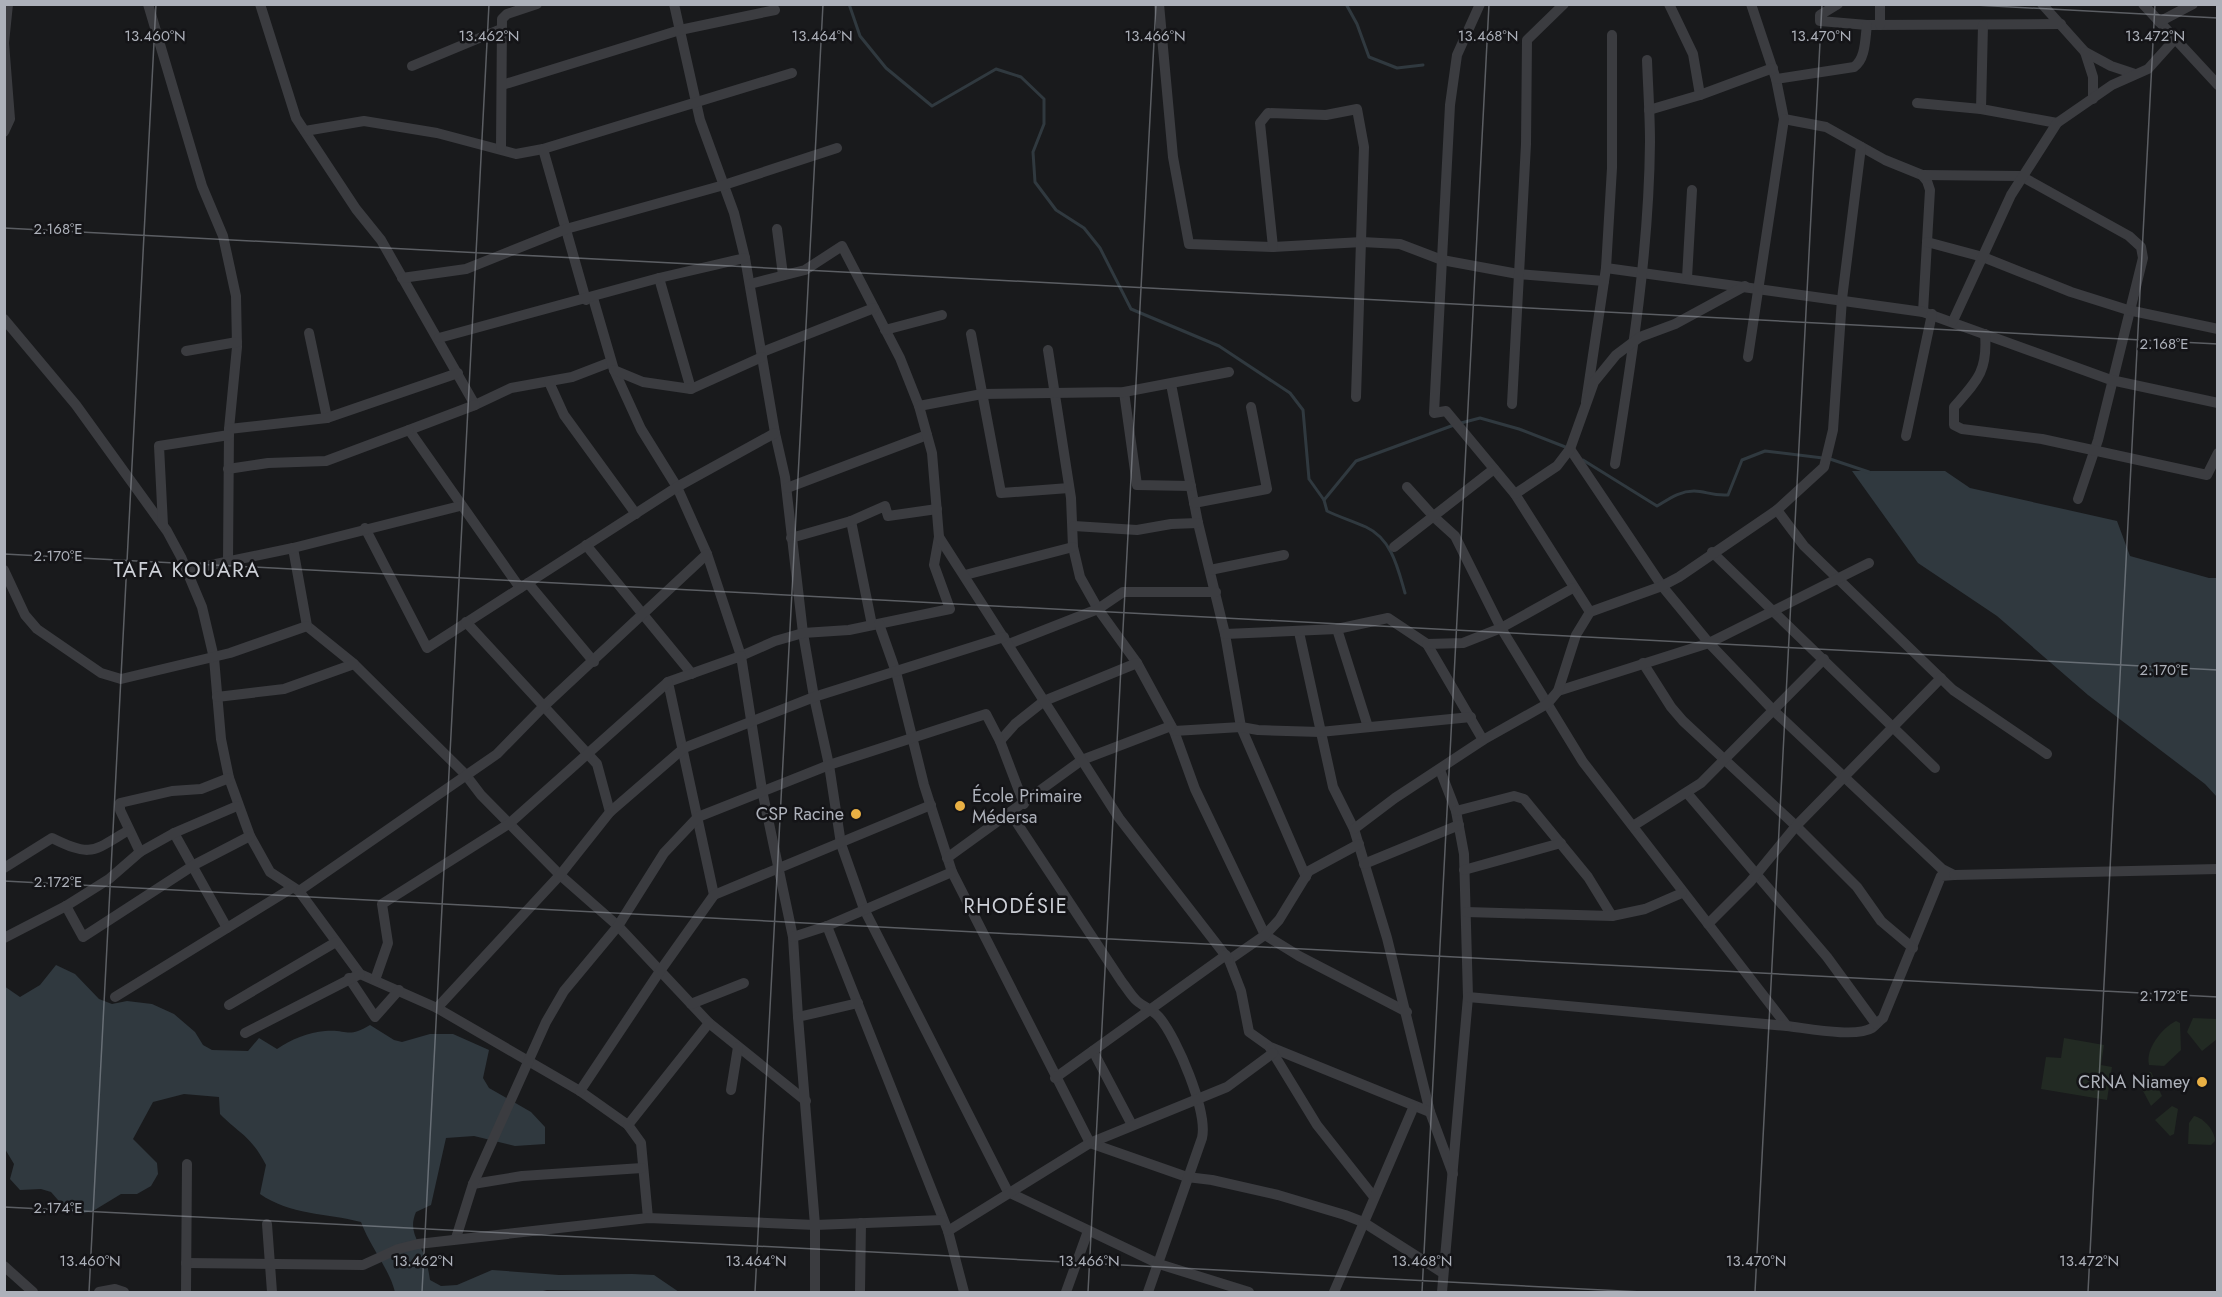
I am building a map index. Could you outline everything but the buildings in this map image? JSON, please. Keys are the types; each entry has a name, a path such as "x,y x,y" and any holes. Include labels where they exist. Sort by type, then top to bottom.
{"street":[{"path":"4,132 9,114 4,43 8,4"},
{"path":"148,4 202,186 223,236 236,296 237,342 229,432 228,562"},
{"path":"260,4 294,112 356,209 381,240 439,338 474,405"},
{"path":"501,148 502,19 507,14 537,4"},
{"path":"674,4 698,102 700,120 724,185 746,258 775,433 787,488 803,633 814,697 829,765 841,844 864,909 1008,1192 1159,1264 1249,1293"},
{"path":"1159,4 1173,157 1189,244 1273,247 1362,242 1400,244 1442,260 1518,274 1604,281"},
{"path":"1480,4 1457,56 1450,105 1434,413 1446,411 1515,494 1590,612"},
{"path":"1512,405 1526,144 1527,40 1564,4"},
{"path":"1669,4 1693,54 1700,95"},
{"path":"1748,357 1784,119 1775,73 1751,4"},
{"path":"1838,4 1820,15 1820,21 1867,25 2061,24"},
{"path":"1880,4 1880,25"},
{"path":"2042,4 2085,52 2111,66 2135,74"},
{"path":"2143,4 2217,85"},
{"path":"2159,22 2193,4"},
{"path":"502,85 680,30 775,10"},
{"path":"1649,110 1775,73 1854,67 1860,63 1863,55 1867,25"},
{"path":"1981,109 1983,25"},
{"path":"412,66 501,29"},
{"path":"1586,402 1606,268 1612,168 1612,35"},
{"path":"1953,321 2021,176 2057,123 2135,74 2148,69 2175,39"},
{"path":"2085,52 2093,77 2093,99"},
{"path":"1615,464 1635,341 1641,272 1650,143 1647,60"},
{"path":"305,130 364,121 437,133 516,153 543,149 792,74"},
{"path":"1917,103 1981,109 2057,123"},
{"path":"1273,247 1260,123 1268,112 1326,115 1357,109 1364,147 1356,397"},
{"path":"1784,119 1826,127 1861,147 1922,175 2021,176 2129,236 2141,247 2143,258 2094,451 2078,499"},
{"path":"1354,830 1395,798 1483,740 1547,704 1558,691 1576,635 1590,612 1662,586 1777,510 1824,467 1830,451 1842,298 1861,147"},
{"path":"402,279 466,269 566,229 724,185 837,148"},
{"path":"543,149 566,229 612,366 641,429 677,487 707,554 741,656 762,790 793,937 815,1225 815,1293"},
{"path":"1906,436 1928,313 1927,242 1930,190 1922,175"},
{"path":"1687,278 1692,190"},
{"path":"777,230 783,275"},
{"path":"1927,242 1983,257 2071,292 2128,310 2217,329"},
{"path":"375,980 388,943 382,904 510,823 668,682 741,656 775,641 803,633 849,630 950,609 934,565 939,537 932,453 919,406 885,330 842,246 805,270 750,284"},
{"path":"439,338 589,299 659,278 746,258"},
{"path":"1606,268 1842,298 1928,313 2111,380 2217,403"},
{"path":"659,278 691,388"},
{"path":"1515,494 1557,466 1570,449 1586,402 1600,374 1616,354 1635,341 1675,324 1745,286"},
{"path":"228,469 268,463 326,461 474,405 511,388 572,377 612,366 643,382 691,388 762,354 874,308"},
{"path":"885,330 942,315"},
{"path":"4,319 76,405 163,526 186,570 202,607 214,658 221,739 229,778 237,806 250,837 270,872 296,890 336,942 375,1017 399,990"},
{"path":"309,333 327,418"},
{"path":"971,334 1001,493 1069,488"},
{"path":"1985,334 1987,352 1981,376 1954,407 1954,424 1962,429 1998,432 2207,476 2217,453"},
{"path":"186,351 237,342"},
{"path":"1048,350 1074,526 1073,547 1080,577 1098,609 1137,663 1173,729 1195,789 1265,935 1299,956 1407,1012"},
{"path":"919,406 982,393 1125,392 1229,372"},
{"path":"163,526 159,446 229,432 327,418 458,373"},
{"path":"549,382 564,415 636,514"},
{"path":"1171,384 1198,523 1225,634 1241,727 1306,877"},
{"path":"1125,392 1137,485 1191,486"},
{"path":"1194,503 1267,489 1251,407"},
{"path":"409,429 460,506 524,585 594,662"},
{"path":"365,528 427,648 677,487 775,433"},
{"path":"787,488 927,435"},
{"path":"1570,449 1662,586 1709,643 1844,778 1942,869 1954,875"},
{"path":"1394,547 1494,470"},
{"path":"1407,487 1434,518 1455,536 1502,628 1583,762 1787,1026"},
{"path":"186,570 293,548 365,528 460,506"},
{"path":"791,538 852,521 885,507 888,516 937,508"},
{"path":"1777,510 1804,546 1953,690 2047,754"},
{"path":"852,521 876,624 896,672 931,805 952,872 1090,1143 1188,1177 1278,1195 1363,1222 1443,1273"},
{"path":"1074,526 1137,530 1171,524 1198,523"},
{"path":"939,537 1119,818 1227,958 1241,991 1249,1032 1271,1050 1430,1112"},
{"path":"586,545 692,674"},
{"path":"965,575 1073,547"},
{"path":"293,548 307,626 354,664 465,774 481,795 560,875 618,926 709,1023 806,1101"},
{"path":"1712,552 1935,768"},
{"path":"115,997 227,928 296,890 497,754 543,707 644,616 707,554"},
{"path":"1210,570 1284,555"},
{"path":"1558,691 1709,643 1869,563"},
{"path":"4,570 25,615 37,630 101,673 131,679 214,658 307,626"},
{"path":"1428,644 1463,643 1502,628 1573,588"},
{"path":"437,1008 560,875 610,812 684,748 814,697 1007,640 1098,609 1123,592 1216,592"},
{"path":"1225,634 1338,629 1388,618 1428,644 1483,740"},
{"path":"466,622 597,765 610,812"},
{"path":"1338,629 1368,727"},
{"path":"1299,632 1333,787 1359,844 1407,1012 1430,1112 1453,1174"},
{"path":"1633,826 1701,783 1824,659"},
{"path":"1000,741 1015,724 1044,702 1137,663"},
{"path":"1643,663 1671,708 1724,761 1796,826 1857,887 1881,921 1913,948"},
{"path":"218,697 284,689 354,664"},
{"path":"1708,924 1796,826 1941,678"},
{"path":"668,682 714,895"},
{"path":"456,1238 473,1184 546,1022 564,991 618,926 664,853 698,817 829,765 986,714 1000,741 1024,804"},
{"path":"947,858 1011,814 1082,760 1173,729 1241,727 1258,730 1320,732 1471,717"},
{"path":"1440,770 1459,825 1464,870 1468,997 1442,1293"},
{"path":"140,852 120,810 120,803 172,791 201,789 229,778"},
{"path":"1687,793 1827,957 1876,1024"},
{"path":"1456,811 1514,796 1521,797 1591,882 1612,916"},
{"path":"580,1091 714,895 931,805"},
{"path":"4,938 66,906 109,879 140,852 174,833 237,806"},
{"path":"1011,814 1122,982 1135,1000 1150,1009 1168,1032 1199,1100 1203,1131 1148,1293"},
{"path":"1364,864 1459,825"},
{"path":"4,868 52,838 73,849 91,852 129,830"},
{"path":"174,833 194,865 227,928"},
{"path":"66,906 83,937 194,865 250,837"},
{"path":"1464,870 1561,843"},
{"path":"1055,1078 1150,1009 1265,935 1289,908 1306,877 1320,864 1359,844"},
{"path":"1468,997 1862,1031 1883,1018 1941,876 2217,869"},
{"path":"793,937 827,926 952,872"},
{"path":"1466,912 1612,916 1645,909 1682,893"},
{"path":"827,926 944,1221 963,1293"},
{"path":"229,1005 336,942"},
{"path":"245,1033 354,976 375,980 399,990 437,1008 528,1063 580,1091 628,1125 641,1143 648,1218"},
{"path":"691,1004 744,983"},
{"path":"798,1017 858,1003"},
{"path":"628,1125 709,1023"},
{"path":"731,1090 738,1047"},
{"path":"948,1232 1008,1192 1090,1143 1199,1100 1241,1078 1271,1050"},
{"path":"1271,1050 1317,1125 1374,1197"},
{"path":"1093,1051 1132,1125"},
{"path":"1334,1293 1414,1106"},
{"path":"186,1293 187,1164"},
{"path":"473,1184 522,1176 642,1168"},
{"path":"186,1263 269,1266 363,1265 399,1249 456,1238 648,1218 815,1225 944,1221"},
{"path":"860,1293 861,1223"},
{"path":"267,1224 272,1293"},
{"path":"1066,1293 1088,1231"},
{"path":"4,1266 33,1293"},
{"path":"99,1293 115,1289 124,1293"}],"shaded area":[{"path":"1852,471 1945,471 1970,488 2117,521 2130,556 2209,578 2217,578 2217,797 2205,784 2088,695 1997,616 1918,563"},
{"path":"56,965 75,974 99,999 112,1004 127,1001 152,1004 174,1014 195,1032 203,1045 212,1050 248,1051 259,1038 277,1049 313,1033 333,1031 352,1033 370,1025 394,1040 402,1042 430,1034 453,1034 489,1050 483,1078 489,1088 531,1112 545,1127 545,1144 515,1146 474,1136 446,1138 431,1205 416,1212 413,1226 424,1254 430,1280 441,1286 457,1285 492,1270 559,1275 654,1275 679,1292 547,1290 539,1292 395,1292 361,1222 296,1210 260,1194 266,1165 250,1142 220,1114 219,1097 184,1094 153,1102 133,1139 157,1163 158,1174 151,1186 137,1194 121,1194 93,1211 79,1214 65,1208 51,1192 41,1189 20,1190 10,1179 14,1164 5,1149 4,986 20,997 40,985"},
{"path":"2193,1018 2217,1019 2217,1039 2202,1051 2187,1032"},
{"path":"2176,1021 2180,1023 2181,1050 2164,1066 2149,1065 2148,1059 2152,1046 2165,1029"},
{"path":"2064,1038 2104,1045 2101,1065 2112,1067 2107,1100 2041,1089 2046,1057 2061,1058"},
{"path":"2151,1072 2162,1096 2151,1106 2142,1089 2145,1073"},
{"path":"2172,1106 2178,1109 2174,1134 2170,1136 2155,1120"},
{"path":"2194,1116 2202,1119 2211,1129 2215,1141 2211,1145 2188,1144 2189,1123"}],"waterway":[{"path":"849,4 860,36 886,68 932,106 996,69 1021,77 1044,99 1044,124 1033,152 1035,182 1056,210 1084,228 1100,248 1131,309 1219,346 1290,393 1303,410 1309,479 1324,500 1327,511 1366,527 1382,539 1393,556 1405,593"},
{"path":"1346,4 1357,24 1369,57 1397,68 1423,65"},
{"path":"1461,423 1480,418 1519,429 1568,448"},
{"path":"1324,500 1356,461 1454,425"},
{"path":"1583,460 1657,506 1674,496 1689,491 1728,495 1742,460 1765,451 1823,458"},
{"path":"1830,459 1869,472"}],"place":[{"name":"École Primaire Médersa","path":"960,806"},
{"name":"CSP Racine","path":"856,814"},
{"name":"CRNA Niamey","path":"2202,1082"}],"district":[{"name":"TAFA KOUARA","path":"187,570"},
{"name":"RHODÉSIE","path":"1016,906"}]}
